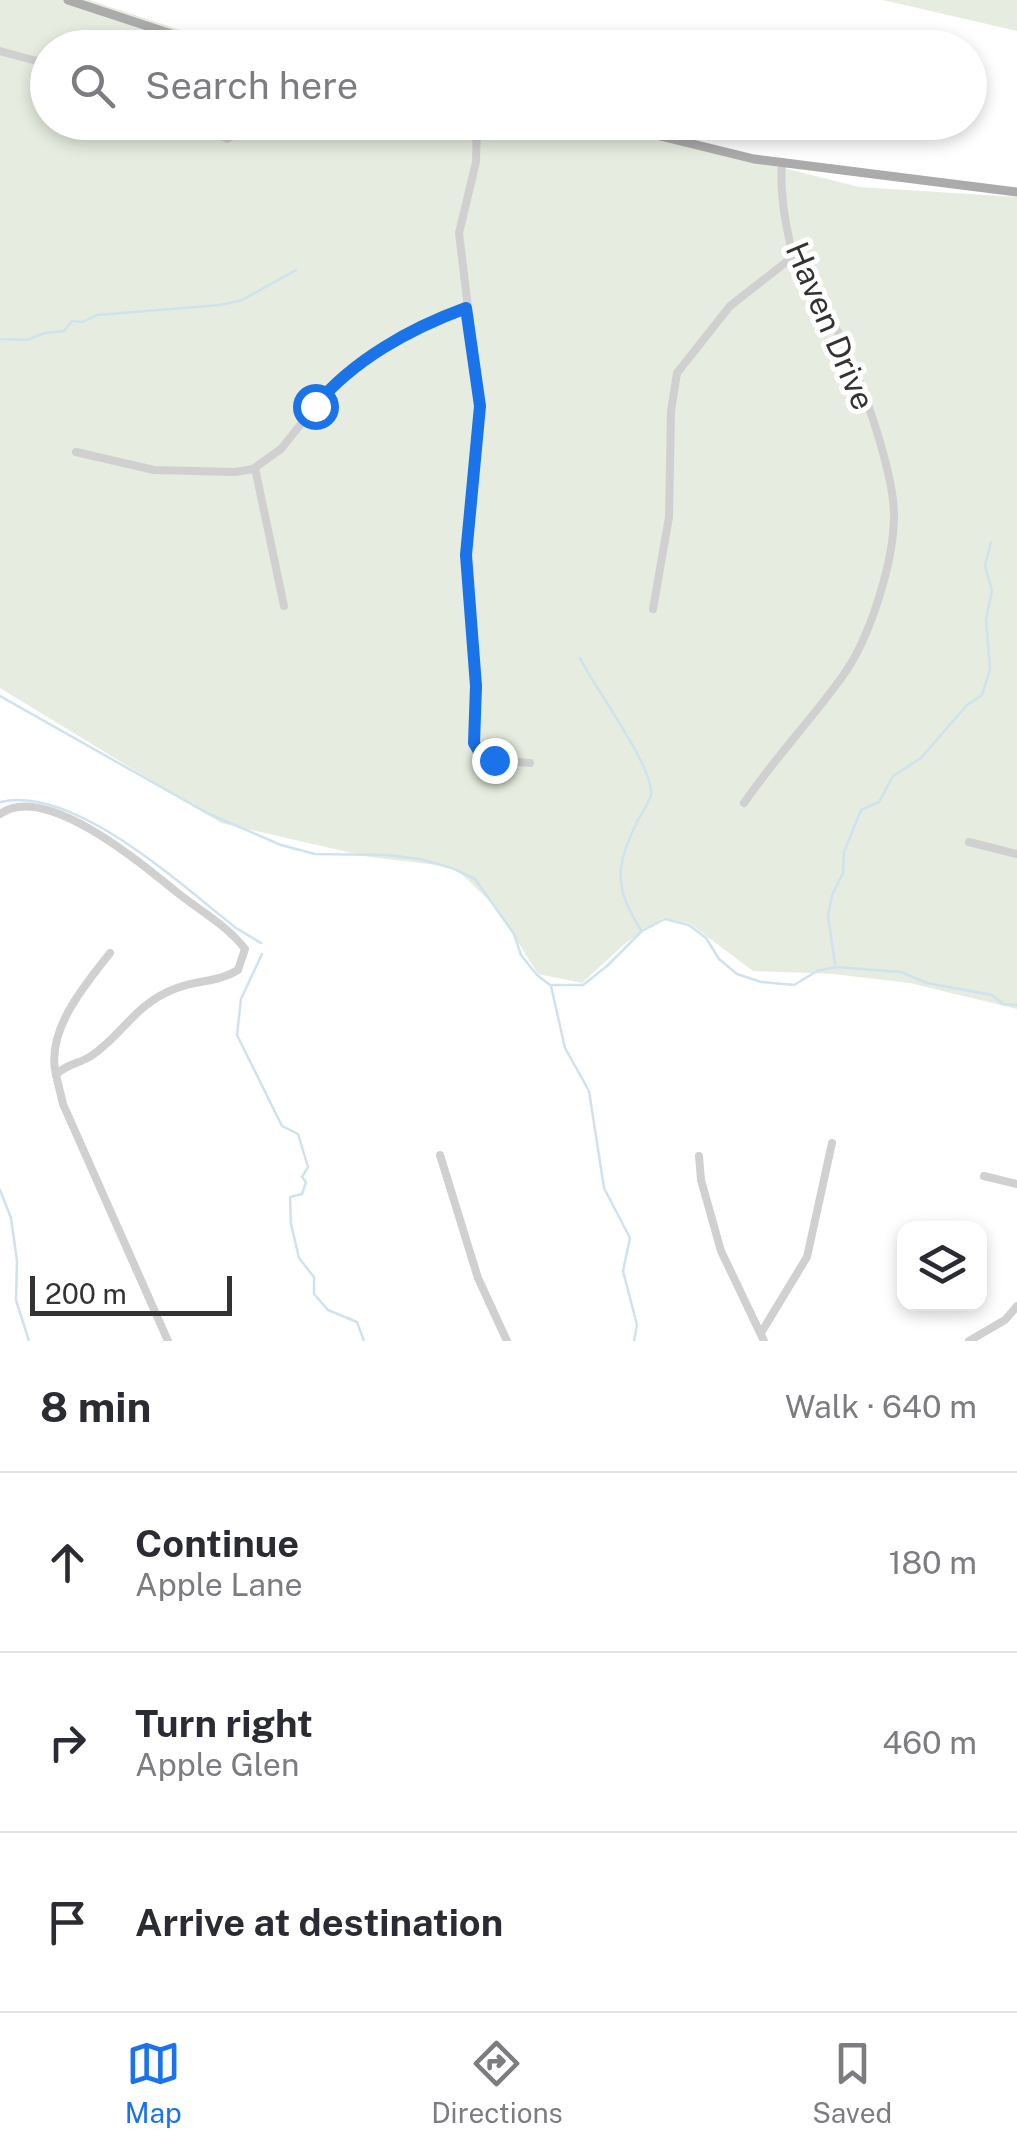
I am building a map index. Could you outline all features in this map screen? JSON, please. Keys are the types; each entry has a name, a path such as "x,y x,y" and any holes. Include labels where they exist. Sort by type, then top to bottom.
{"main road":[{"path":"68,0 154,30"},
{"path":"676,140 782,162 1017,192"}],"street":[{"path":"0,51 30,59"},
{"path":"477,140 476,162 458,233 480,406 466,555 476,686 474,743 481,755 494,760 530,763"},
{"name":"Haven Drive","path":"744,803 844,675 869,622 892,541 891,490 857,378 833,321 807,288 794,256 782,194 782,162"},
{"path":"654,609 669,516 677,373 730,306 794,256"},
{"path":"76,452 154,470 235,472 254,468 281,448 328,390 372,353 466,308"},
{"path":"254,468 284,606"},
{"path":"0,814 10,808 28,806 58,815 104,838 157,874 244,949 238,970 226,977 180,986 163,994 130,1016 88,1058 62,1068 56,1075"},
{"path":"969,842 1017,854"},
{"path":"110,952 62,1023 56,1075 63,1104 168,1341"},
{"path":"763,1337 808,1257 832,1143"},
{"path":"440,1155 478,1278 508,1341"},
{"path":"699,1156 703,1190 721,1251 763,1337"},
{"path":"984,1176 1017,1184"},
{"path":"969,1341 1006,1320 1017,1306"}],"shaded area":[{"path":"0,0 89,0 181,30 30,30 30,140 672,140 859,187 1017,197 1017,1009 910,983 833,974 753,971 689,923 663,918 627,942 582,983 538,974 496,907 454,867 369,857 221,823 0,688"},
{"path":"883,0 1017,0 1017,31"}],"waterway":[{"path":"0,339 27,340 64,331 72,321 83,322 97,315 242,300 296,270"},
{"path":"835,964 828,916 832,895 843,873 844,852 861,810 879,802 893,776 921,758 967,705 982,695 990,669 986,619 992,591 985,566 991,542"},
{"path":"580,658 634,748 650,783 651,795 621,865 622,889 641,930"},
{"path":"0,696 207,813 281,845 315,854 419,859 475,879 514,934 521,955 550,985 583,985 642,931 665,919 689,925 706,938 719,959 737,974 761,982 794,985 817,971 836,967 901,972 927,983 992,995 1003,1004 1017,1005"},
{"path":"0,802 29,800 60,808 92,823 156,864 236,928 261,943"},
{"path":"262,954 241,999 237,1035 282,1126 298,1134 308,1167 302,1177 306,1182 302,1194 290,1197 299,1258 314,1277 314,1294 328,1310 357,1322 364,1341"},
{"path":"551,986 565,1048 589,1091 604,1188 630,1238 623,1271 637,1325 634,1341"},
{"path":"0,1190 11,1218 17,1261 16,1300 29,1341"}],"route":[{"path":"315,406 372,353 466,308 480,406 466,555 476,686 474,743 481,755 494,760"}]}
